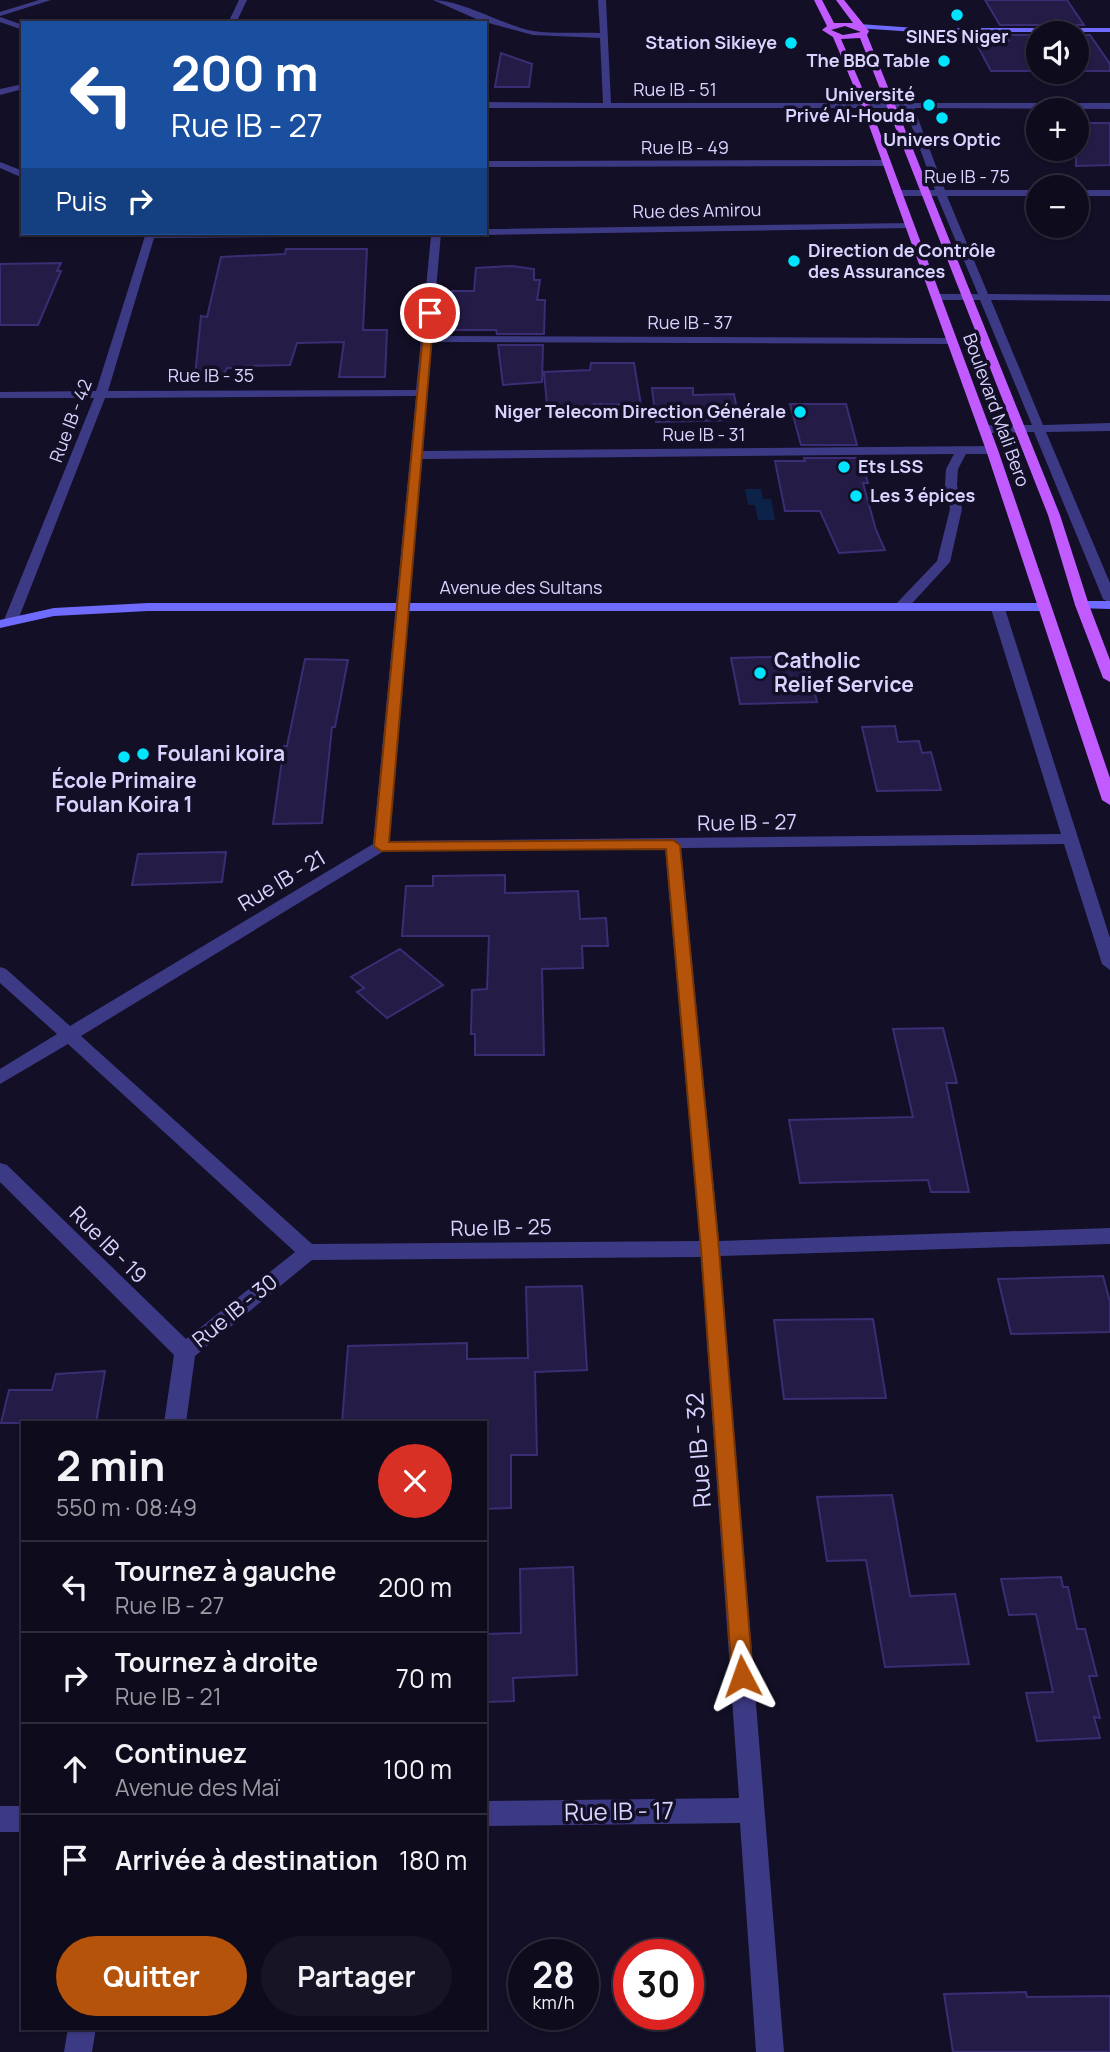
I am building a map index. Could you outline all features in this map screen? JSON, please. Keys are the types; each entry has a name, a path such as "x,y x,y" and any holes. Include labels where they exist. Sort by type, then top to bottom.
{"main road":[{"name":"Boulevard Mali Bero","path":"818,0 866,106 992,450 1110,800"},
{"name":"Boulevard Mali Bero","path":"840,0 861,31 891,106 1054,516 1082,605 1110,678"},
{"path":"834,31 861,31"}],"street":[{"path":"0,17 47,0"},
{"path":"233,21 243,0"},
{"path":"437,0 484,19 543,35 606,36"},
{"path":"603,0 607,105"},
{"path":"0,17 21,27"},
{"path":"478,21 484,19"},
{"path":"861,31 1110,30"},
{"path":"0,92 21,87"},
{"name":"Rue IB - 51","path":"487,105 1110,106"},
{"name":"Boulevard Mali Bero","path":"909,107 941,193 1110,599"},
{"path":"1,165 21,160"},
{"name":"Rue IB - 49","path":"487,164 886,163"},
{"path":"1,165 21,174"},
{"name":"Rue IB - 75","path":"897,192 1026,193"},
{"path":"1089,193 1110,193"},
{"name":"Rue des Amirou","path":"487,232 909,225"},
{"name":"Rue IB - 42","path":"6,622 102,394 148,235"},
{"path":"381,846 428,339 433,235"},
{"path":"936,297 1110,298"},
{"name":"Rue IB - 37","path":"428,339 951,341"},
{"name":"Rue IB - 35","path":"0,395 423,393"},
{"path":"984,429 1110,427"},
{"name":"Rue IB - 31","path":"417,455 992,450"},
{"path":"900,608 943,562 956,509 951,485 952,469 961,451"},
{"path":"1082,605 1110,605"},
{"name":"Avenue des Sultans","path":"6,622 62,612 148,607 1043,607"},
{"path":"998,609 1110,964"},
{"name":"Rue IB - 27","path":"381,846 1072,839"},
{"name":"Rue IB - 32","path":"673,845 710,1249 770,2052"},
{"name":"Rue IB - 21","path":"0,1077 381,846"},
{"path":"0,973 308,1252"},
{"name":"Rue IB - 19","path":"0,1170 185,1352"},
{"name":"Rue IB - 25","path":"308,1252 710,1249 1110,1236"},
{"name":"Rue IB - 30","path":"175,1421 185,1352 308,1252"},
{"name":"Rue IB - 17","path":"487,1814 753,1810"},
{"path":"0,1819 21,1819"},
{"path":"78,2052 82,2030"}],"water":[{"path":"745,489 761,489 763,499 771,499 775,520 758,520 755,505 748,505"}],"building":[{"path":"985,0 1067,0 1081,21 1026,21 1026,25 1000,25"},
{"path":"1005,35 1026,35 1026,71 991,71 975,41 1009,41"},
{"path":"1089,35 1110,64 1110,71 1089,71"},
{"path":"501,53 532,64 529,87 495,87"},
{"path":"1089,123 1110,123 1110,165 1076,166 1076,161 1089,161"},
{"path":"286,249 367,249 363,330 387,330 385,377 339,377 344,342 297,343 290,365 244,366 227,368 223,376 195,376 201,316 207,317 221,257 285,254"},
{"path":"61,263 57,271 61,271 38,325 0,325 0,264"},
{"path":"512,266 534,269 534,280 540,280 537,300 545,300 544,334 497,334 496,330 455,330 452,291 474,291 476,268"},
{"path":"498,345 543,345 542,382 503,385"},
{"path":"591,363 634,363 641,405 594,404 594,416 548,416 544,372 590,370"},
{"path":"652,388 693,388 693,395 734,394 739,420 656,422"},
{"path":"790,404 846,404 857,445 801,445"},
{"path":"804,458 861,458 868,483 863,483 876,530 885,550 839,553 820,511 785,511 775,461 805,461"},
{"path":"806,656 817,702 740,704 731,658"},
{"path":"305,659 348,660 335,727 332,727 322,823 273,824 284,746 287,746"},
{"path":"895,726 898,742 919,741 922,753 931,752 941,790 877,791 862,727"},
{"path":"226,852 222,882 132,885 138,854"},
{"path":"505,875 505,893 578,891 580,919 606,918 608,946 582,946 583,968 542,969 544,1055 475,1055 475,1034 471,1034 472,990 487,989 489,936 402,936 406,886 433,886 433,876"},
{"path":"400,949 443,985 387,1018 357,992 364,988 351,977"},
{"path":"943,1028 957,1083 946,1083 969,1192 931,1192 928,1180 800,1183 789,1120 913,1117 893,1029"},
{"path":"1103,1276 1110,1302 1110,1332 1011,1334 998,1279"},
{"path":"582,1286 587,1370 535,1372 537,1455 511,1455 511,1508 487,1509 487,1421 342,1421 348,1346 467,1343 467,1359 528,1358 526,1287"},
{"path":"873,1319 886,1398 784,1399 774,1320"},
{"path":"105,1371 96,1421 1,1423 9,1390 52,1390 56,1374"},
{"path":"892,1495 910,1596 955,1594 969,1664 885,1667 866,1560 827,1561 817,1497"},
{"path":"573,1567 577,1675 513,1678 514,1701 487,1702 487,1634 521,1633 520,1569"},
{"path":"1061,1577 1063,1587 1068,1587 1077,1629 1085,1629 1097,1676 1089,1676 1100,1718 1094,1717 1100,1738 1037,1741 1026,1693 1053,1692 1036,1614 1009,1615 1001,1579"},
{"path":"1026,1992 1027,1997 1110,1996 1110,2052 953,2052 944,1994"}],"place":[{"name":"SINES Niger","path":"957,15"},
{"name":"Station Sikieye","path":"791,43"},
{"name":"The BBQ Table","path":"944,61"},
{"name":"Université Privé Al-Houda","path":"929,105"},
{"name":"Univers Optic","path":"942,118"},
{"name":"Direction de Contrôle des Assurances","path":"794,261"},
{"name":"Niger Telecom Direction Générale","path":"800,412"},
{"name":"Ets LSS","path":"844,467"},
{"name":"Les 3 épices","path":"856,496"},
{"name":"Catholic Relief Service","path":"760,673"},
{"name":"Foulani koira","path":"143,754"},
{"name":"École Primaire Foulan Koira 1","path":"124,757"}],"route":[{"path":"430,313 381,846 673,845 710,1249 742,1676"}]}
